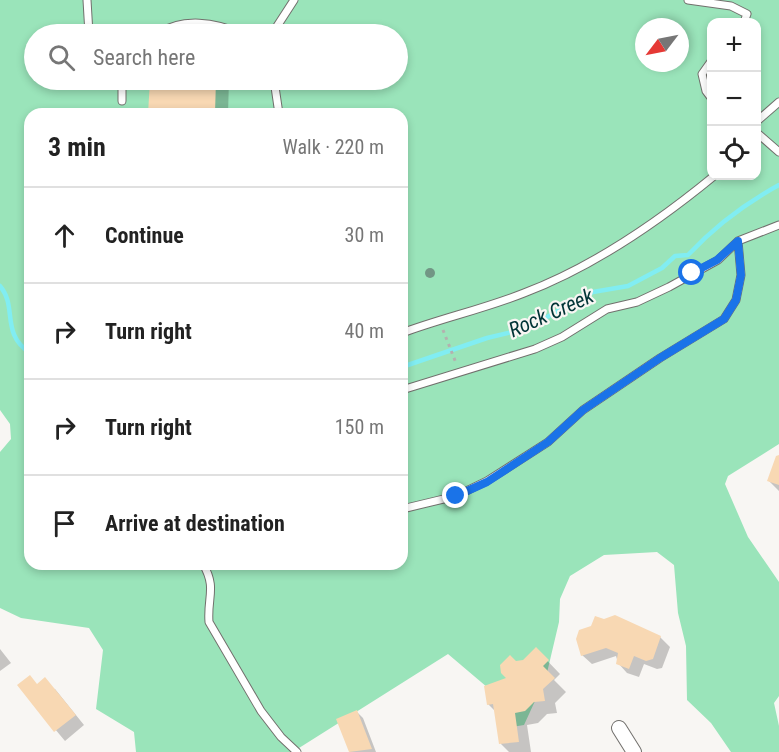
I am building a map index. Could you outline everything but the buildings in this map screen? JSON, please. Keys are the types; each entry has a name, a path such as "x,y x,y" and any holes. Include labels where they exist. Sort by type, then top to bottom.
{"street":[{"path":"619,728 634,752"}],"lane":[{"path":"87,0 88,24"},
{"path":"278,24 294,0"},
{"path":"688,0 731,6 747,14 746,18"},
{"path":"180,24 208,24"},
{"path":"707,66 702,74 707,93"},
{"path":"122,90 122,101"},
{"path":"275,90 278,108"},
{"path":"761,118 779,102"},
{"path":"761,136 779,152"},
{"path":"408,331 524,294 553,280 676,207 709,180"},
{"path":"408,388 535,349 562,337 607,309 637,302 669,287 717,260 738,241 779,225"},
{"path":"408,508 456,496 487,482 548,442 591,404 724,319 736,300 741,275 738,241"},
{"path":"206,570 212,580 208,607 209,622 272,726 297,752"}],"path":[{"path":"446,339 455,359"}],"green space":[{"path":"0,0 779,0 779,444 728,476 725,484 748,537 779,582 779,696 774,703 779,726 779,752 731,752 711,723 687,700 686,646 678,613 674,565 657,552 604,555 570,576 560,599 559,622 546,677 524,725 512,727 494,693 448,654 299,748 297,752 136,752 134,732 96,709 103,650 89,628 21,618 0,608 0,452 11,439 10,424 0,410"}],"waterway":[{"name":"Rock Creek","path":"408,365 487,338 525,329 593,292 628,286 662,268 675,256 688,255 731,216 779,185"},
{"name":"Rock Creek","path":"0,286 8,303 15,337 24,348"}],"route":[{"path":"456,496 487,482 548,442 583,410 660,358 724,319 736,300 741,275 738,241 717,260 692,273"}]}
